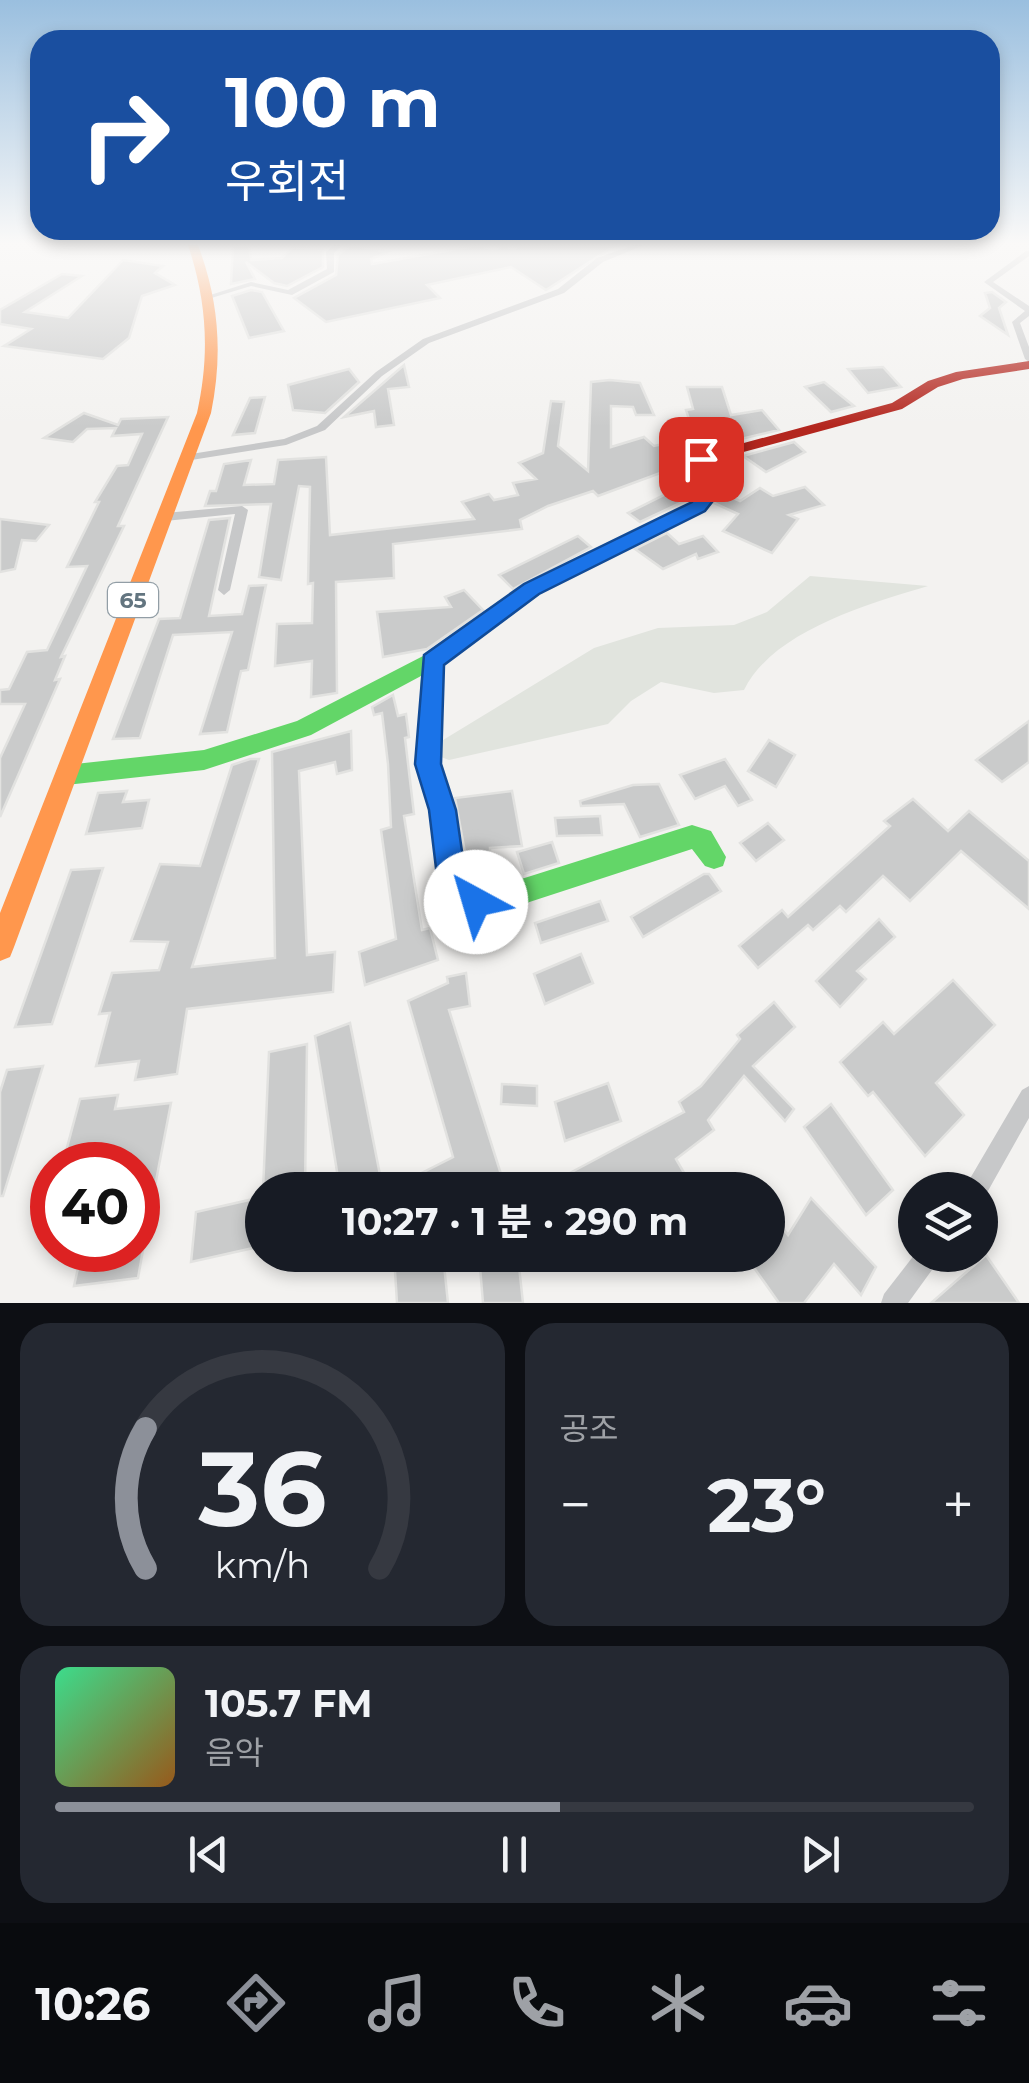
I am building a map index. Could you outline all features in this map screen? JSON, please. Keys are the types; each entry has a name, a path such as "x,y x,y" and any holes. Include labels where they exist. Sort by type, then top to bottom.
{"street":[{"name":"65","path":"0,948 165,517 212,380 214,332 210,306"},
{"path":"185,458 286,442 321,428 378,374 426,341 521,306"},
{"path":"66,775 204,760 302,728 432,661 531,589 698,506 714,488 701,459 897,406 934,384 961,375 1005,372 1029,362 1016,322 1029,311"},
{"path":"165,517 242,510 224,590"},
{"path":"432,661 428,764 443,810 454,893 463,902 499,898 692,838 702,839 714,857"},
{"path":"986,1172 1029,1097"},
{"path":"893,1303 916,1272"}],"shaded area":[{"path":"810,576 928,586 851,611 799,636 758,669 744,690 714,693 661,682 631,701 608,724 449,760 425,751 594,648 658,628 734,625 767,612"}],"building":[{"path":"7,306 35,306 25,312 68,318 80,306 139,306 129,338 103,359 4,346 31,329 0,324 0,310"},
{"path":"236,306 270,306 284,331 249,338"},
{"path":"304,306 403,306 326,322"},
{"path":"1002,306 1008,335 980,316"},
{"path":"404,365 409,387 388,389 394,425 376,427 374,411 344,417"},
{"path":"883,367 901,387 868,393 848,369"},
{"path":"349,369 359,382 325,413 293,410 288,385"},
{"path":"591,382 640,383 654,415 636,415 633,407 611,406 611,447 644,437 654,446 678,441 669,420 689,419 686,410 693,409 687,387 722,387 731,415 762,410 779,430 673,455 679,460 672,462 674,468 598,496 593,491 548,506 520,520 522,529 393,544 394,578 336,582 337,693 311,697 312,661 275,666 277,624 312,623 313,583 308,584 310,487 299,486 281,580 259,577 271,504 205,506 210,491 216,491 224,464 251,460 244,485 274,484 278,460 326,457 330,535 474,519 462,502 489,494 494,500 518,495 513,483 536,479 519,463 543,453 551,401 564,402 558,446 588,471"},
{"path":"824,382 854,406 831,412 805,387"},
{"path":"265,397 255,433 233,435 250,398"},
{"path":"84,413 118,425 121,419 168,417 118,526 124,526 61,657 65,656 55,680 60,679 0,817 0,758 25,704 0,704 0,690 9,689 27,652 47,650 87,566 67,567 99,502 95,502 117,466 128,465 142,434 112,436 116,428 87,429 73,442 44,438"},
{"path":"794,442 805,452 766,472 743,456"},
{"path":"692,481 701,487 691,498 640,522 628,513"},
{"path":"805,487 824,505 789,515 798,519 772,553 723,531 738,514 714,503 722,493 740,501 760,488 773,496"},
{"path":"230,518 209,616 242,614 249,586 266,585 248,670 241,671 227,732 200,734 232,632 173,635 140,738 113,739 159,619 180,618 209,520"},
{"path":"0,519 49,525 36,541 22,540 15,569 0,572"},
{"path":"667,533 679,544 703,536 718,552 698,559 696,554 663,569 635,549"},
{"path":"578,536 591,547 513,589 499,575"},
{"path":"464,590 483,610 427,649 383,657 377,612 451,607 445,597"},
{"path":"393,695 398,716 406,714 409,737 405,738 414,814 404,816 422,930 430,928 438,960 365,985 359,952 396,939 381,830 391,827 388,764 382,713 374,715 372,707"},
{"path":"1029,721 1029,762 1002,782 976,760"},
{"path":"351,731 352,770 337,774 335,762 299,771 307,955 335,952 333,992 187,1009 177,1074 135,1080 139,1061 96,1066 110,1013 99,1014 112,973 159,970 168,942 131,941 160,864 200,866 232,765 250,759 259,759 192,967 275,958 272,752"},
{"path":"769,740 795,755 776,787 748,771"},
{"path":"725,759 752,800 738,806 725,786 695,799 680,775"},
{"path":"659,784 679,825 640,837 624,804 581,806 580,801 633,785"},
{"path":"127,791 123,802 149,800 142,828 86,834 98,793"},
{"path":"512,791 522,846 490,848 490,862 480,863 480,884 471,885 455,798"},
{"path":"913,799 948,831 969,811 1029,861 1029,909 961,851 910,901 883,876 846,912 840,906 813,930 808,925 758,968 739,946 782,910 788,917 890,826 884,821"},
{"path":"600,816 602,835 557,836 555,818"},
{"path":"768,823 784,840 756,861 740,843"},
{"path":"552,842 559,863 524,874 517,852"},
{"path":"103,868 52,1024 15,1027 71,870"},
{"path":"709,874 721,891 643,937 631,917"},
{"path":"600,901 608,921 541,943 535,923"},
{"path":"879,919 895,937 857,971 866,979 840,1007 816,981"},
{"path":"581,954 593,983 545,1004 534,974"},
{"path":"466,973 470,1006 449,1010 500,1172 423,1172 453,1157 408,1001 448,983 447,977"},
{"path":"953,980 995,1025 936,1083 964,1115 925,1156 873,1092 868,1096 840,1062 883,1022 894,1034"},
{"path":"774,1002 795,1027 753,1066 794,1109 785,1121 744,1076 708,1120 714,1130 676,1159 684,1172 572,1172 684,1112 679,1102 701,1086 740,1039 737,1035"},
{"path":"350,1023 379,1172 337,1172 315,1036"},
{"path":"307,1044 305,1172 264,1172 269,1052"},
{"path":"43,1066 0,1196 0,1092 7,1070"},
{"path":"608,1083 621,1121 565,1141 555,1102"},
{"path":"502,1084 537,1086 537,1106 501,1104"},
{"path":"118,1095 115,1109 171,1103 160,1160 160,1142 68,1142 80,1099"},
{"path":"831,1104 893,1190 866,1215 804,1127"},
{"path":"811,1198 876,1267 861,1295 834,1264 804,1303 779,1303 757,1272 785,1272 785,1231 788,1235"},
{"path":"245,1201 245,1250 191,1262 196,1212"},
{"path":"77,1272 139,1272 138,1278 74,1286"},
{"path":"395,1272 445,1272 448,1303 397,1303"},
{"path":"480,1272 520,1272 523,1303 483,1303"},
{"path":"967,1272 998,1272 1019,1303 931,1303"}],"traffic: fast":[{"path":"66,775 204,760 303,728 432,661 544,582 585,562"},
{"path":"432,661 428,764 443,810 454,893 463,902 499,899 692,837 702,839 714,857"}],"traffic: slow":[{"path":"0,947 204,413 211,370 210,306"}],"traffic: jam":[{"path":"585,562 698,506 714,487 701,459 897,406 933,384 961,375 1029,365"}],"route":[{"path":"476,902 463,902 454,893 443,810 428,764 429,702 435,672 432,661 531,589 698,506 714,488 701,459"}]}
